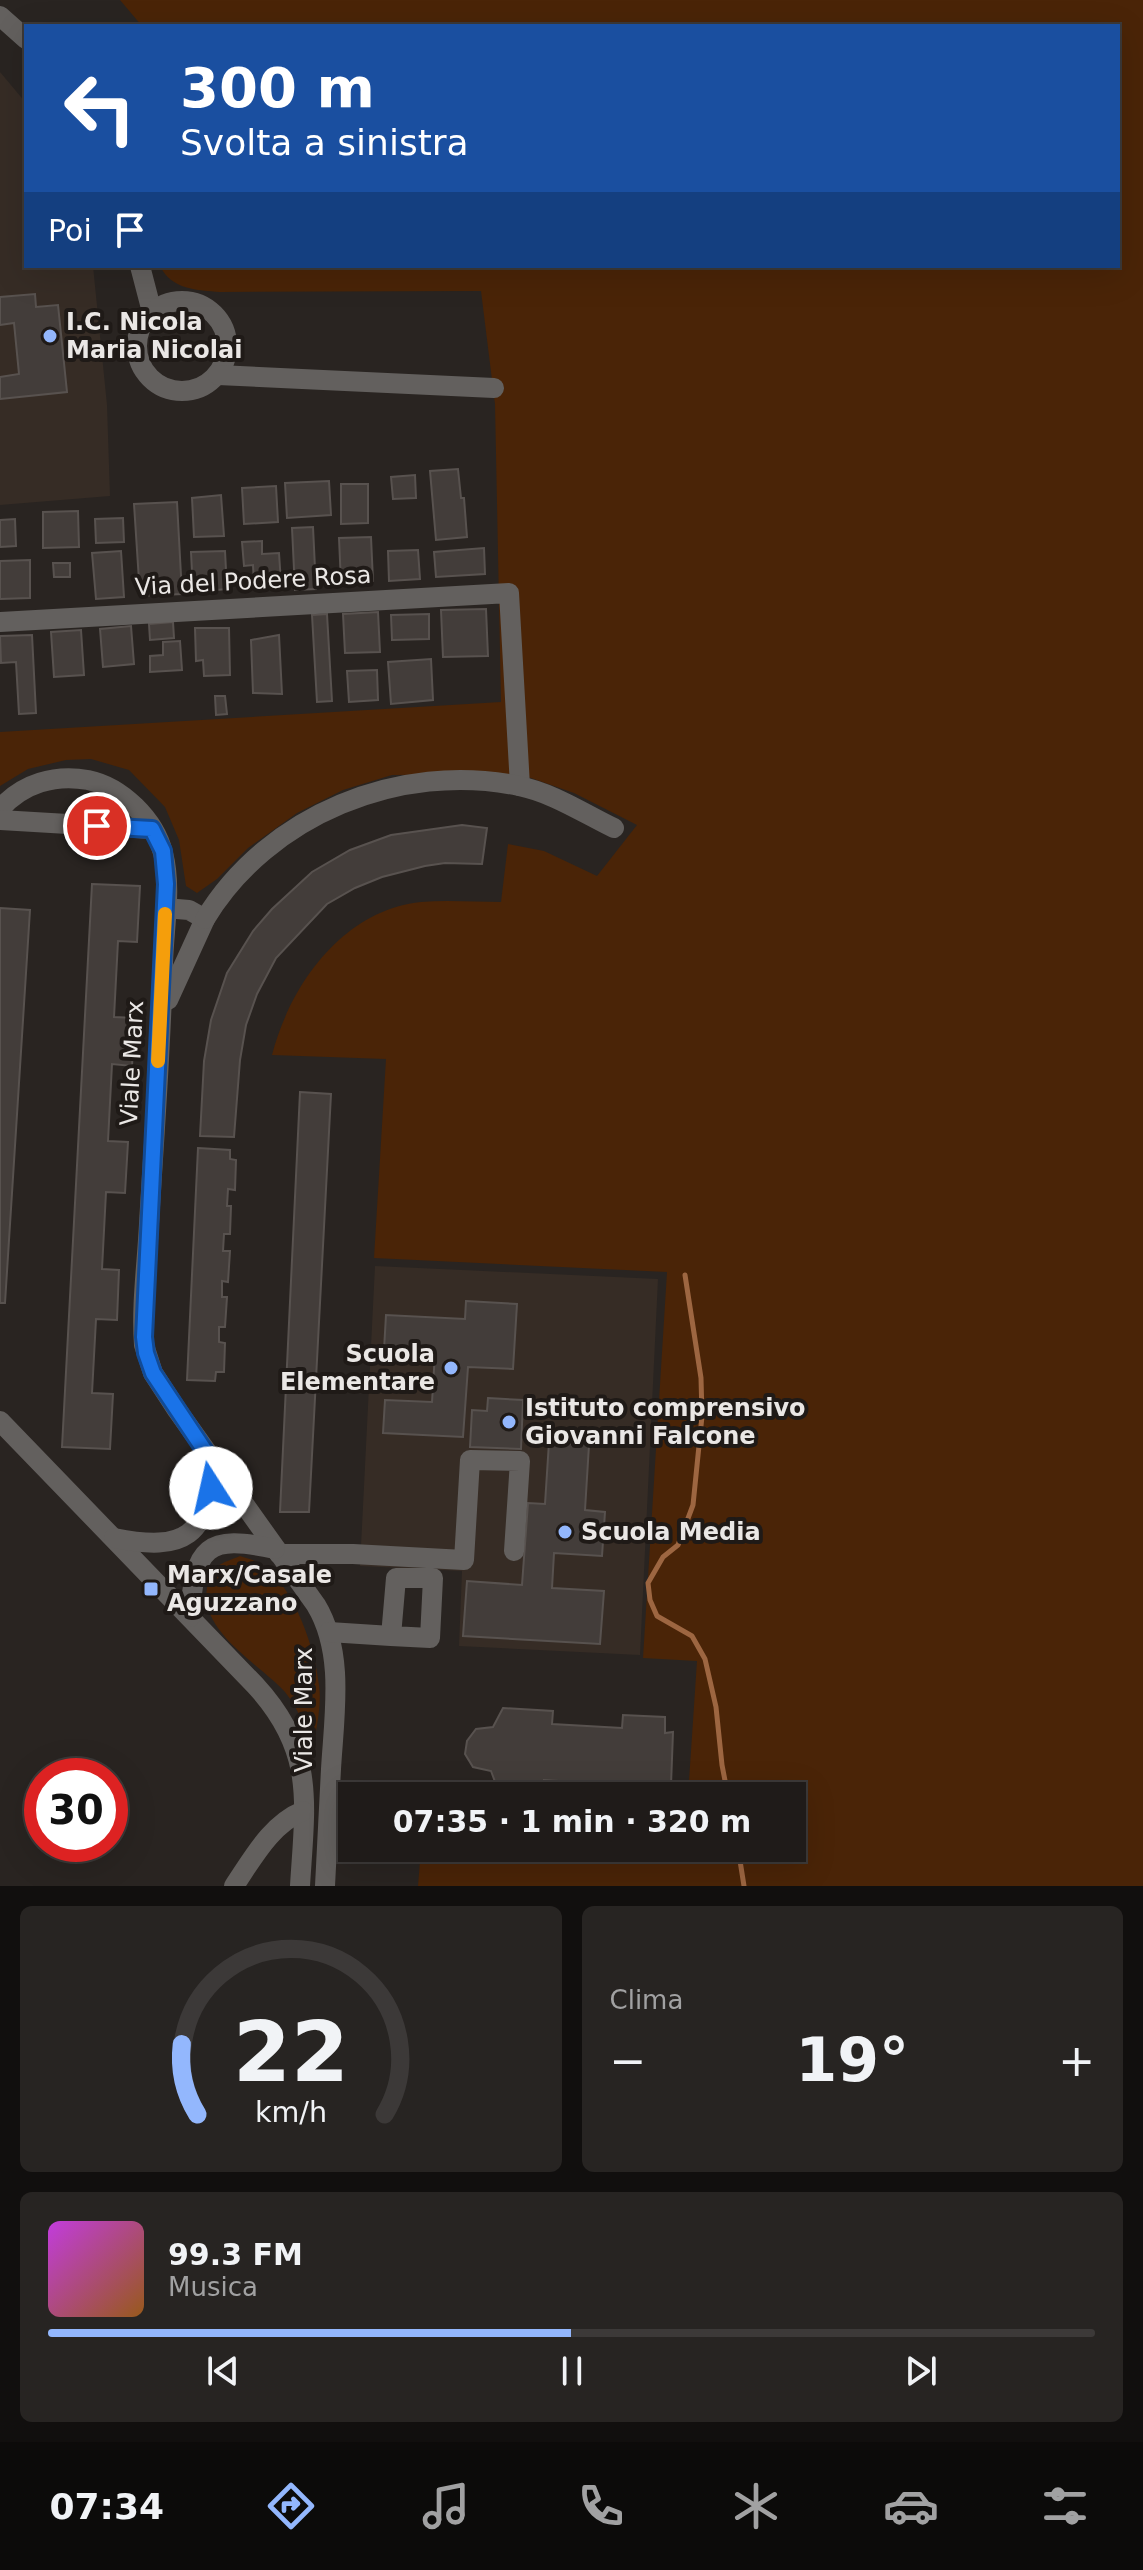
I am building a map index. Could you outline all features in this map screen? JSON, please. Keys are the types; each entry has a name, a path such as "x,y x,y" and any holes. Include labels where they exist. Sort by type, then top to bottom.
{"street":[{"path":"0,16 24,37"},
{"path":"141,268 152,312"},
{"path":"180,300 208,308 219,319 226,332 228,347 218,375 207,385 193,391 178,392 163,388 151,379 137,353 143,323 152,312 180,300"},
{"path":"218,375 494,388"},
{"name":"Via del Podere Rosa","path":"0,622 509,593 520,786"},
{"name":"Viale Marx","path":"0,809 13,796 53,779 80,779 105,785 135,807 152,829 164,858 165,908 144,1345 153,1373 320,1612 329,1632 335,1691 325,1886"},
{"path":"160,1019 188,952 225,890 261,853 290,831 335,806 379,790 422,783 475,781 520,786 558,800 614,828"},
{"path":"0,820 152,829"},
{"path":"165,908 189,910 205,919"},
{"name":"Viale Marx","path":"0,1421 266,1696 284,1721 299,1758 303,1811 300,1886"},
{"path":"190,1617 196,1572 203,1557 226,1542 238,1541 277,1551 464,1560 470,1460 520,1461 514,1551"},
{"path":"114,1538 158,1544 184,1536 199,1520 209,1502 213,1463"},
{"path":"329,1632 391,1636"},
{"path":"234,1886 275,1829 303,1811"}],"shaded area":[{"path":"120,0 1143,0 1143,1886 418,1886 420,1862 806,1862 806,1782 689,1782 697,1661 643,1658 667,1272 374,1258 386,1059 272,1055 280,1029 306,978 344,935 367,919 393,908 421,902 501,902 508,844 544,851 597,876 637,825 574,793 531,778 502,774 392,775 343,790 297,813 248,848 217,879 197,893 186,886 179,840 165,807 129,770 91,759 66,760 28,769 0,786 0,732 501,702 495,404 481,291 220,292 178,284 161,268 1120,268 1120,24 140,24"},
{"name":"I.C. Nicola Maria Nicolai","path":"0,72 24,101 24,268 93,268 107,405 110,496 0,505"},
{"name":"Istituto comprensivo Giovanni Falcone","path":"375,1266 658,1279 640,1655 459,1646 462,1571 360,1566"},
{"path":"240,1556 257,1562 281,1583 307,1635 320,1693 314,1747 285,1692 234,1646 212,1619 207,1604 210,1576 220,1565"}],"building":[{"path":"35,294 36,307 58,305 67,392 0,399 0,377 19,374 14,323 0,325 0,297"},
{"path":"458,469 467,537 436,540 430,471"},
{"path":"415,475 416,498 393,499 391,477"},
{"path":"329,481 331,515 287,518 285,483"},
{"path":"341,484 368,484 368,523 341,524"},
{"path":"276,486 278,522 244,524 242,488"},
{"path":"221,495 224,536 194,537 192,498"},
{"path":"177,502 182,594 140,596 134,504"},
{"path":"78,511 79,547 43,548 43,512"},
{"path":"123,518 124,542 96,543 95,519"},
{"path":"15,519 16,546 0,547 0,520"},
{"path":"313,527 316,589 295,590 292,528"},
{"path":"371,537 373,581 341,583 339,538"},
{"path":"262,541 262,554 279,553 281,583 254,585 253,565 244,566 242,542"},
{"path":"484,548 485,574 436,577 434,552"},
{"path":"418,550 420,579 389,581 388,551"},
{"path":"121,551 124,597 96,599 92,553"},
{"path":"225,551 227,589 193,592 191,552"},
{"path":"30,560 30,598 0,599 0,561"},
{"path":"53,563 70,563 70,577 54,577"},
{"path":"486,609 488,656 443,657 441,610"},
{"path":"378,612 380,652 345,653 343,614"},
{"path":"327,614 332,701 317,702 312,615"},
{"path":"429,614 429,639 392,640 391,615"},
{"path":"173,622 174,638 150,640 149,624"},
{"path":"131,626 134,664 103,667 100,629"},
{"path":"195,628 229,628 230,675 204,676 203,660 196,661"},
{"path":"81,630 84,675 54,677 51,632"},
{"path":"32,635 36,713 19,714 16,662 1,663 0,636"},
{"path":"279,635 282,694 253,693 251,640"},
{"path":"180,641 182,670 150,672 150,656 163,655 163,642"},
{"path":"431,659 433,700 391,704 388,662"},
{"path":"377,670 378,700 349,702 347,671"},
{"path":"215,696 225,696 227,714 216,715"},
{"path":"462,825 487,828 482,864 425,866 355,888 327,904 276,958 257,994 246,1025 234,1137 200,1136 204,1061 211,1020 227,973 253,931 312,872 350,850 391,835"},
{"path":"92,884 140,886 137,942 118,941 114,1017 135,1018 132,1066 112,1064 108,1141 128,1142 125,1193 106,1192 102,1269 119,1270 117,1320 96,1319 92,1393 113,1394 110,1449 62,1447"},
{"path":"0,908 30,910 5,1303 0,1303"},
{"path":"300,1092 331,1094 309,1512 280,1512"},
{"path":"198,1148 230,1150 230,1159 236,1160 235,1190 228,1189 230,1234 224,1234 223,1251 230,1251 228,1282 222,1281 222,1297 227,1297 225,1327 219,1327 219,1342 225,1343 224,1372 216,1372 215,1381 187,1380"},
{"name":"Scuola Elementare","path":"466,1301 517,1304 513,1369 468,1367 463,1437 383,1433 385,1400 432,1402 435,1353 384,1350 386,1315 465,1319"},
{"path":"488,1398 523,1400 521,1449 470,1447 472,1410 487,1411"},
{"name":"Scuola Media","path":"549,1442 589,1445 585,1510 605,1512 602,1556 554,1553 552,1588 604,1591 600,1644 463,1636 467,1581 522,1585 528,1503 545,1504"},
{"path":"503,1708 553,1711 552,1724 622,1728 623,1715 665,1717 665,1733 673,1732 671,1782 495,1782 491,1771 473,1767 465,1754 467,1741 476,1729 493,1727"}],"waterway":[{"path":"685,1275 701,1378 702,1416 693,1505 678,1545 663,1557 648,1583 650,1600 657,1616 692,1636 705,1659 716,1707 725,1782"},
{"path":"740,1862 744,1886"}],"slow traffic":[{"path":"158,1061 165,914"}],"place":[{"name":"I.C. Nicola Maria Nicolai","path":"50,336"},
{"name":"Scuola Elementare","path":"451,1368"},
{"name":"Istituto comprensivo Giovanni Falcone","path":"509,1422"},
{"name":"Scuola Media","path":"565,1532"},
{"name":"Marx/Casale Aguzzano","path":"151,1589"}],"route":[{"path":"97,826 152,829 164,858 163,976 143,1325 146,1353 153,1373 213,1463 211,1488"}]}
